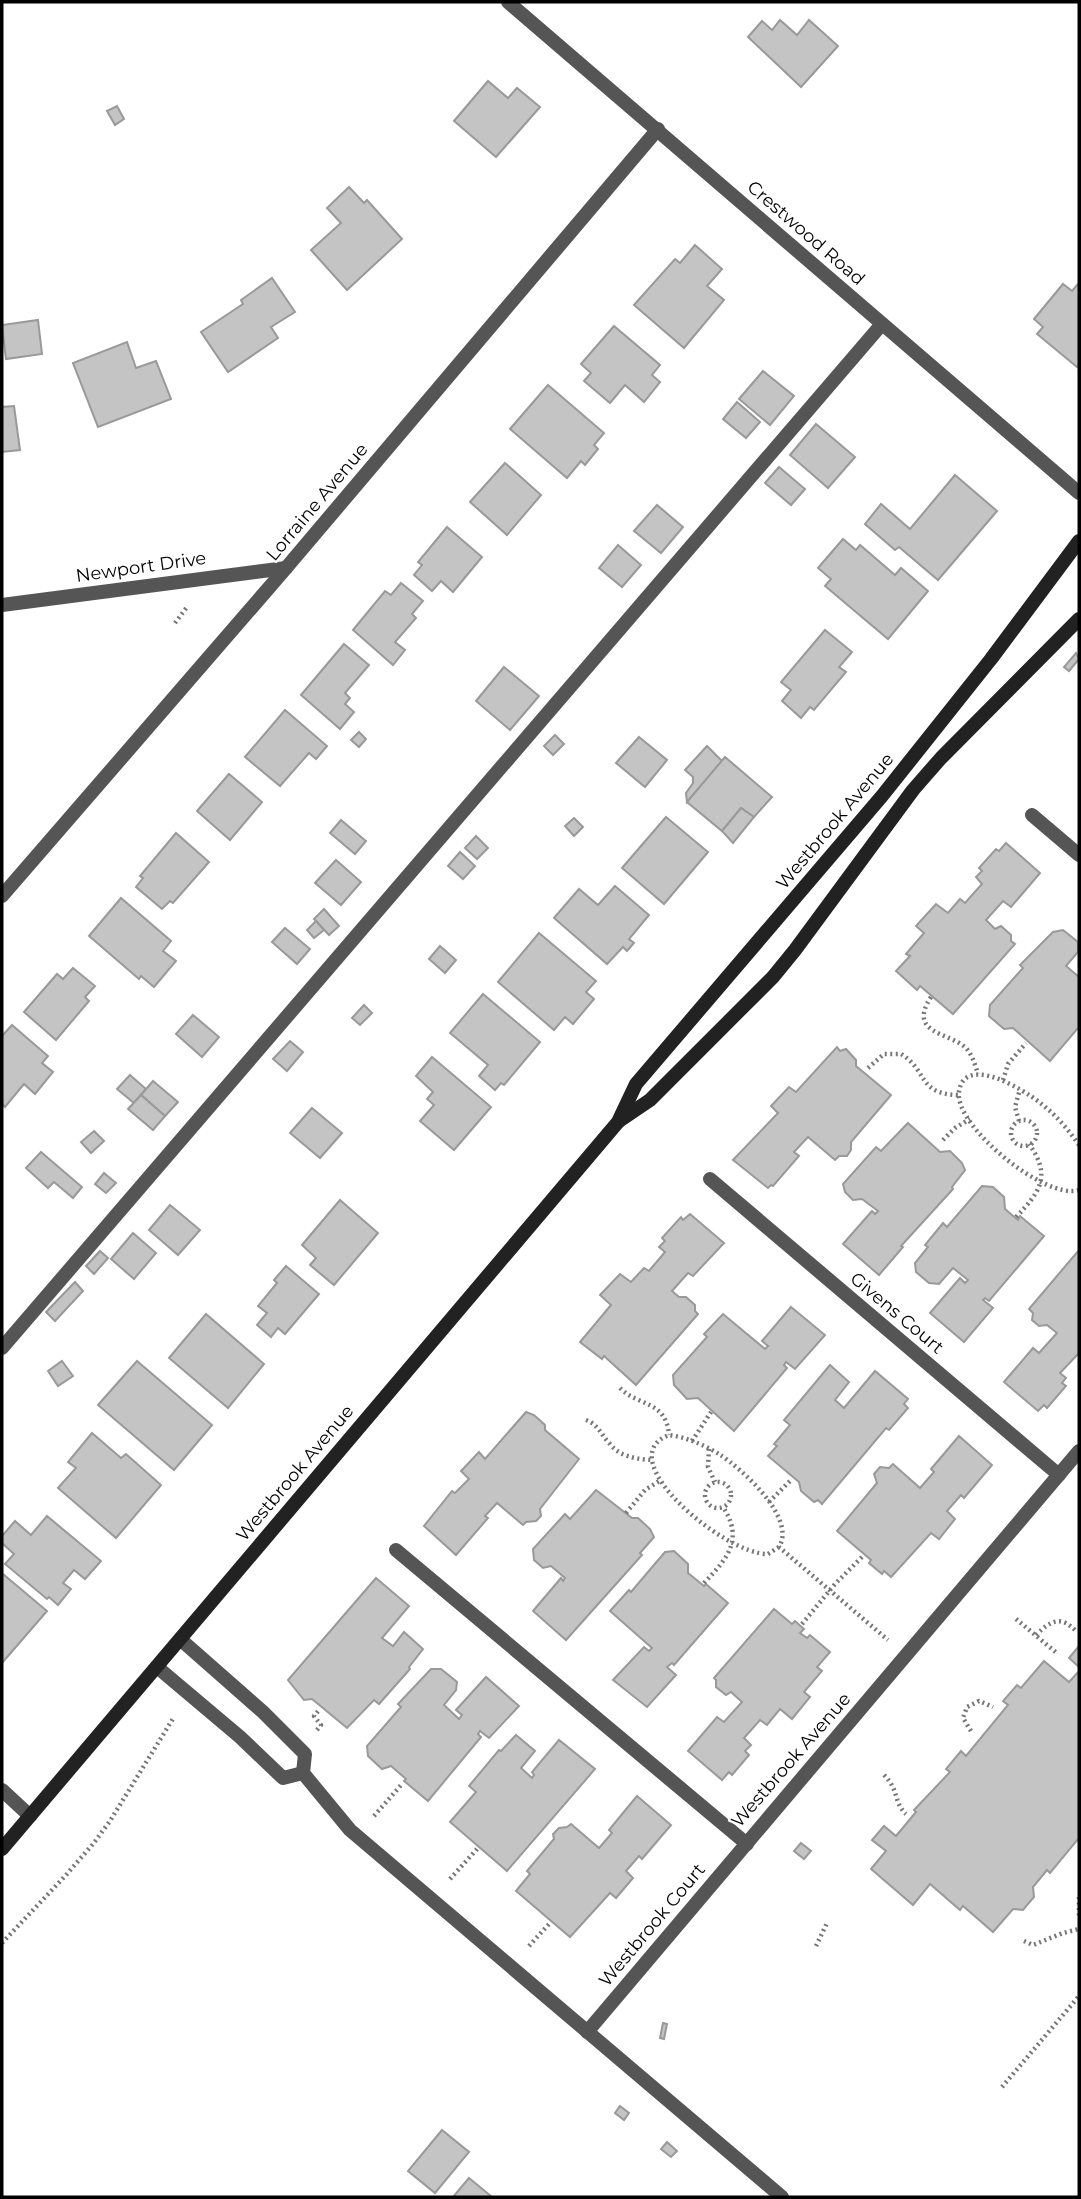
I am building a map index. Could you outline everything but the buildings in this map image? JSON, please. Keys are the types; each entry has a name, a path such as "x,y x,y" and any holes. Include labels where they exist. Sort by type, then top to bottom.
{"street":[{"name":"Crestwood Road","path":"508,2 1079,493"},
{"name":"Lorraine Avenue","path":"2,896 286,568 658,129"},
{"path":"2,1348 882,324"},
{"name":"Westbrook Avenue","path":"2,1849 618,1122 636,1084 897,778 1079,541"},
{"name":"Newport Drive","path":"2,605 286,568"},
{"name":"Westbrook Avenue","path":"618,1122 650,1100 773,977 913,790 950,748 1079,619"},
{"path":"1032,815 1079,855"},
{"name":"Givens Court","path":"710,1179 1059,1475"},
{"name":"Westbrook Avenue","path":"396,1550 747,1844 1079,1451"},
{"path":"180,1639 299,1747 305,1755 303,1773 337,1816 364,1843 782,2197"},
{"path":"157,1667 240,1737 283,1778 303,1773"},
{"path":"2,1790 30,1816"},
{"name":"Westbrook Court","path":"587,2032 747,1844"}],"path":[{"path":"931,997 925,1012 928,1027 936,1034 964,1047 974,1061 978,1074"},
{"path":"1003,1080 1008,1064 1026,1043"},
{"path":"868,1068 884,1054 901,1054 915,1065 929,1087 941,1093 958,1094"},
{"path":"1078,1142 1059,1119 1020,1088 1003,1080 978,1074 963,1082 958,1094 970,1119 1008,1162 1062,1190 1079,1190"},
{"path":"1019,1121 1015,1107 1020,1088"},
{"path":"943,1140 954,1128 970,1119"},
{"path":"1027,1120 1036,1128 1036,1136 1029,1144 1019,1145 1013,1139 1011,1131 1019,1121 1027,1120"},
{"path":"1016,1217 1035,1196 1041,1181 1042,1165 1029,1144"},
{"path":"620,1388 626,1395 657,1409 666,1422 668,1435"},
{"path":"692,1441 711,1412"},
{"path":"586,1420 596,1425 611,1446 620,1453 652,1460"},
{"path":"668,1435 709,1449 743,1473 769,1502 779,1518 784,1533 779,1547 773,1552 763,1554 747,1550 716,1535 688,1513 661,1480 652,1460 653,1449 668,1435"},
{"path":"709,1449 708,1468 715,1482"},
{"path":"769,1502 792,1479"},
{"path":"626,1513 645,1490 661,1480"},
{"path":"715,1482 727,1485 730,1493 729,1501 723,1507 710,1506 705,1499 707,1487 715,1482"},
{"path":"704,1583 723,1560 732,1543 733,1524 723,1507"},
{"path":"779,1547 888,1641"},
{"path":"802,1624 829,1590 863,1556"},
{"path":"1017,1619 1058,1654"},
{"path":"1036,1635 1056,1622 1065,1622 1077,1632"},
{"path":"971,1731 963,1718 967,1707 979,1701 993,1707"},
{"path":"311,1735 321,1725 314,1716 319,1710"},
{"path":"2,1943 93,1844 174,1717"},
{"path":"884,1775 896,1788 898,1806 905,1814"},
{"path":"374,1816 402,1784"},
{"path":"450,1879 477,1849"},
{"path":"1079,1897 1079,1919"},
{"path":"816,1946 828,1923"},
{"path":"529,1946 549,1924"},
{"path":"1024,1941 1033,1945 1063,1933 1079,1930"},
{"path":"1002,2087 1079,1996"}]}
